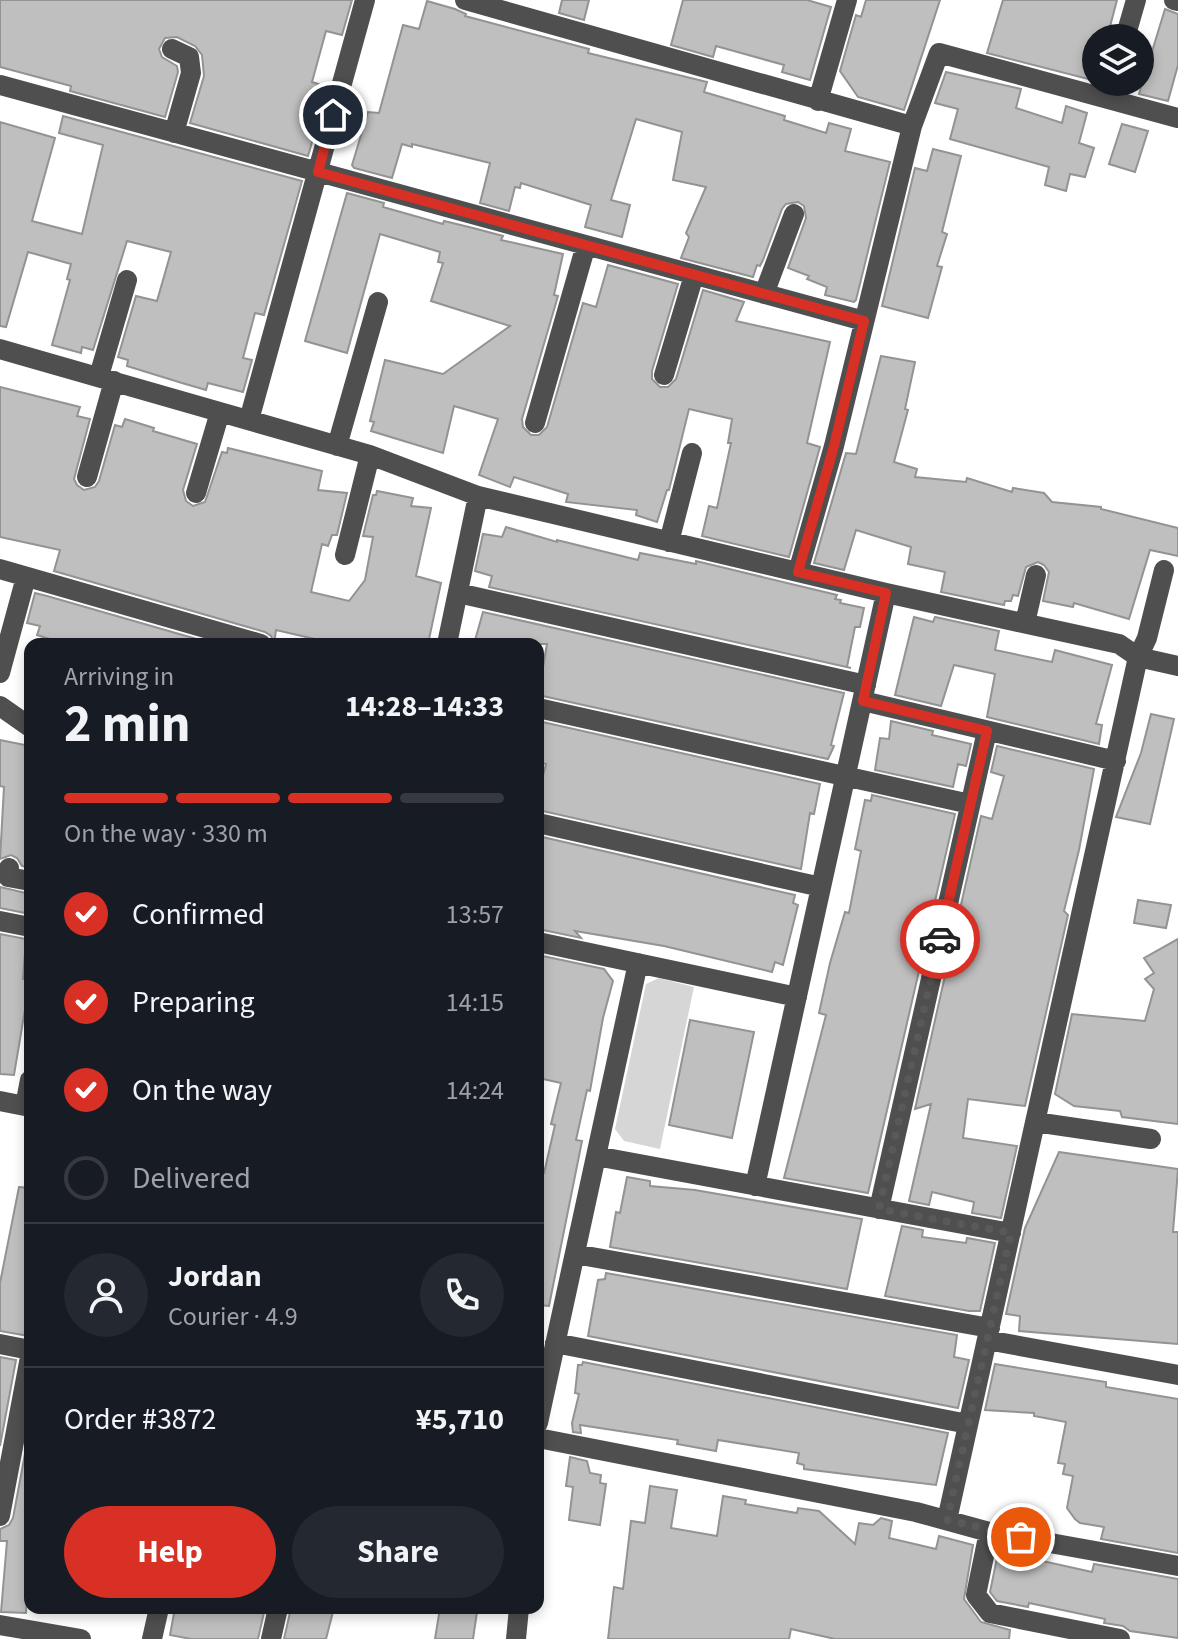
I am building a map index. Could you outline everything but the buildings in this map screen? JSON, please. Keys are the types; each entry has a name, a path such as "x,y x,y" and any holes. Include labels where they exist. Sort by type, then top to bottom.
{"street":[{"path":"249,420 365,0"},
{"path":"465,0 912,126"},
{"path":"818,101 847,0"},
{"path":"1129,24 1136,0"},
{"path":"172,49 189,57 191,73 174,133"},
{"path":"798,572 834,446 912,126 939,53 1082,84"},
{"path":"0,85 864,321"},
{"path":"1124,96 1178,118"},
{"path":"764,294 794,214"},
{"path":"535,423 586,245"},
{"path":"664,375 694,275"},
{"path":"87,477 127,280"},
{"path":"337,446 378,302"},
{"path":"0,349 370,455 478,496 886,593 1119,644 1138,657 1178,666"},
{"path":"196,493 220,412"},
{"path":"669,542 692,453"},
{"path":"345,555 370,455"},
{"path":"448,638 478,496"},
{"path":"0,569 240,638"},
{"path":"947,1520 1138,657 1147,638 1164,570"},
{"path":"1025,623 1036,575"},
{"path":"0,673 26,577"},
{"path":"458,593 864,693 987,731 1116,761"},
{"path":"755,1186 886,593"},
{"path":"0,706 24,723"},
{"path":"544,709 970,804"},
{"path":"879,1209 987,731"},
{"path":"544,824 821,887"},
{"path":"9,868 8,877 24,880"},
{"path":"0,921 24,926"},
{"path":"544,943 797,997"},
{"path":"544,1395 638,963"},
{"path":"0,1101 24,1106"},
{"path":"1035,1122 1151,1139"},
{"path":"596,1156 1011,1233"},
{"path":"575,1254 988,1334 1178,1375"},
{"path":"555,1343 968,1424"},
{"path":"0,1344 24,1349"},
{"path":"0,1516 24,1389"},
{"path":"544,1439 947,1520 989,1532 1178,1566"},
{"path":"989,1532 976,1595 990,1613 1120,1639"},
{"path":"152,1639 158,1614"},
{"path":"271,1639 277,1614"},
{"path":"516,1639 518,1614"},
{"path":"0,1625 81,1639"}],"shaded area":[{"path":"659,978 694,987 660,1149 624,1141 615,1129 646,984"}],"way so far":[{"path":"940,939 879,1209 1011,1233 947,1520 1021,1537"}],"route":[{"path":"333,115 318,172 864,321 834,446 798,572 886,593 863,701 987,731 940,939"}]}
